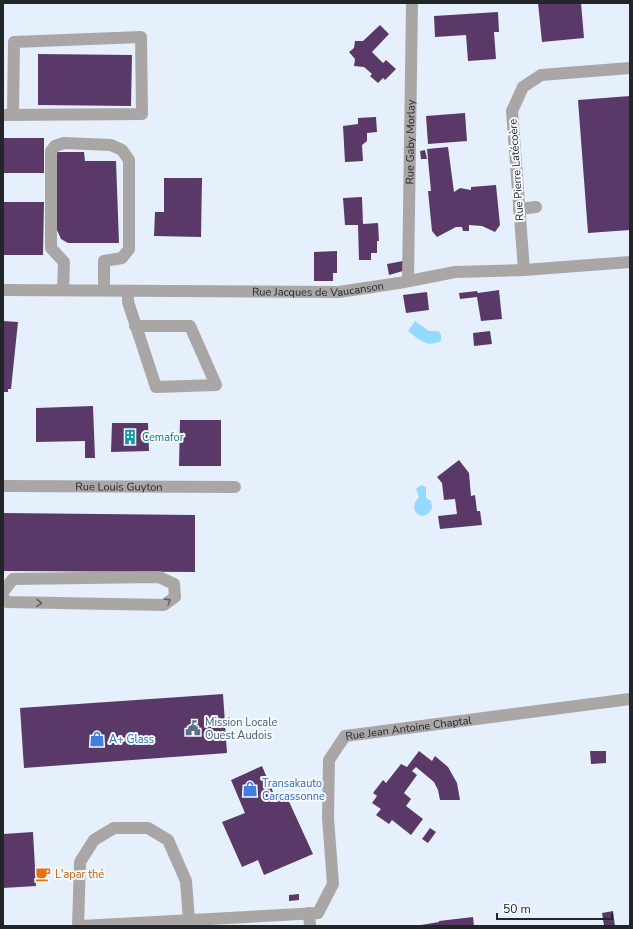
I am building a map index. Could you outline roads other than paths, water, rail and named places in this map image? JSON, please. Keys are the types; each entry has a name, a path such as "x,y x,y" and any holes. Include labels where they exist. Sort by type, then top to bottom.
{"street":[{"name":"Rue Gaby Morlay","path":"408,280 412,3"},
{"path":"141,37 142,114 8,115 14,42 141,37"},
{"name":"Rue Pierre Latécoère","path":"524,270 512,111 523,87 541,75 630,68"},
{"path":"63,290 64,262 51,248 51,151 55,146 64,143 111,145 122,150 129,160 130,249 122,258 104,261 104,290"},
{"path":"519,209 536,207"},
{"name":"Rue Jacques de Vaucanson","path":"3,290 339,292 399,283 408,280 455,272 524,270 630,262"},
{"path":"128,291 128,302 135,326 156,387 216,385 190,326 135,326"},
{"name":"Rue Louis Guyton","path":"3,486 235,487"},
{"path":"3,592 13,579 159,577 174,584 174,598 164,605 7,602 3,597"},
{"name":"Rue Jean Antoine Chaptal","path":"309,913 318,913 334,884 328,818 330,760 345,736 630,699"},
{"path":"78,926 80,862 94,840 114,828 148,828 168,840 186,881 183,922"},
{"path":"81,926 204,922 309,913 310,926"}],"water":[{"path":"415,321 429,331 439,331 441,341 431,344 423,342 408,331"},
{"path":"421,485 426,487 426,498 431,501 432,508 428,514 422,516 416,513 414,508 415,502 419,497 416,489"}],"place":[{"name":"Cemafor","path":"130,437"},
{"name":"Mission Locale Ouest Audois","path":"193,728"},
{"name":"A+ Glass","path":"97,739"},
{"name":"Transakauto Carcassonne","path":"250,789"},
{"name":"L'apar thé","path":"43,874"}]}
